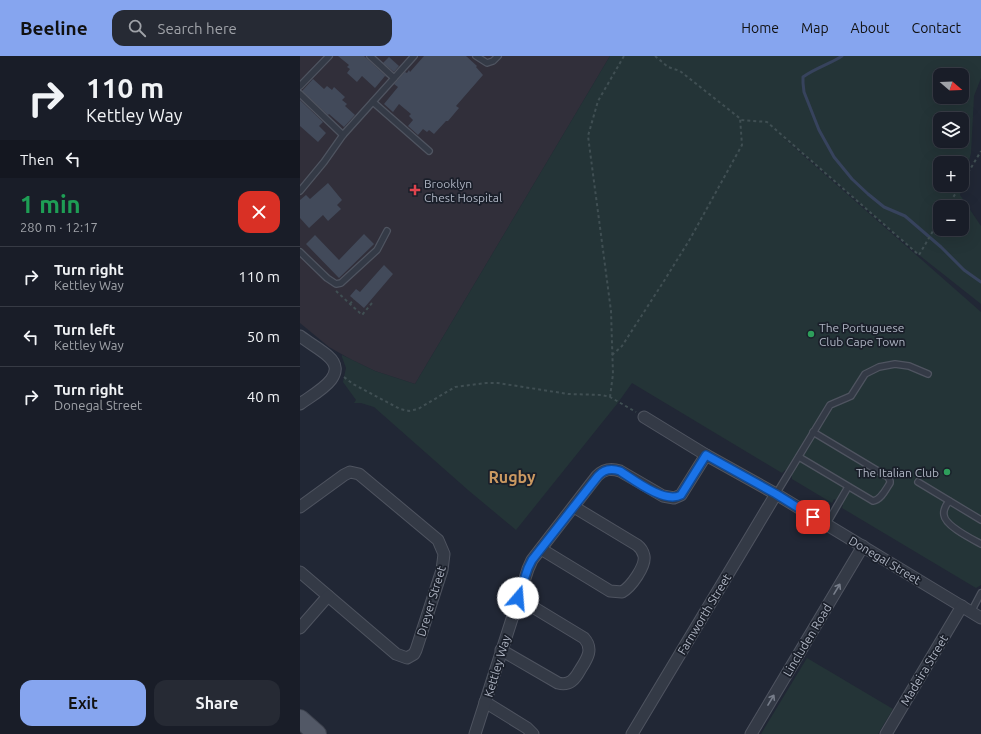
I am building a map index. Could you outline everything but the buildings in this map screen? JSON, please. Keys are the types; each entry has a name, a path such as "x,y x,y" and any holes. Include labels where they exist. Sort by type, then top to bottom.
{"main road":[{"path":"300,719 317,734"}],"street":[{"path":"300,336 328,356 334,363 335,370 332,380 300,404"},
{"name":"Donegal Street","path":"644,417 706,455 776,494 981,618"},
{"name":"Kettley Way","path":"475,734 528,568 532,560 602,472 611,469 620,471 662,496 669,498 678,497 691,481 706,455"},
{"name":"Dreyer Street","path":"300,507 344,475 350,472 359,474 438,540 444,554 442,570 414,654 410,657 403,658 396,654 300,572"},
{"name":"Farnworth Street","path":"632,734 776,494"},
{"path":"541,549 610,591 622,592 631,585 643,565 644,556 642,550 637,545 574,507"},
{"name":"Lincluden Road","path":"751,734 863,546"},
{"path":"300,628 328,596"},
{"path":"501,650 558,683 563,684 573,681 588,658 589,647 584,638 518,598"},
{"name":"Madeira Street","path":"886,734 966,609"},
{"path":"485,702 528,728 533,734"}],"lane":[{"path":"300,86 329,56"},
{"path":"370,56 394,78"},
{"path":"300,191 324,162 343,135 414,56"},
{"path":"476,56 488,62 493,61 498,56"},
{"path":"300,94 343,135"},
{"path":"372,102 429,151"},
{"path":"300,252 327,278 336,284 341,283 376,250 387,231"},
{"path":"776,494 830,405 851,396 865,374 887,365 902,364 916,368 928,374"},
{"path":"799,457 869,500 876,501 890,483 888,477 813,432"},
{"path":"918,482 981,520"},
{"path":"826,525 848,487"},
{"path":"949,501 944,510 945,519 949,524 981,544"},
{"path":"966,609 981,593"}],"path":[{"path":"610,397 613,374 611,311 588,136 598,101 624,56"},
{"path":"655,56 668,67 680,71 742,120 767,122 919,254 933,231"},
{"path":"612,355 622,346 664,281 690,239 742,145 740,118"},
{"path":"969,171 981,151"},
{"path":"336,284 336,292 362,314 372,303 370,301"},
{"path":"350,304 354,299"},
{"path":"335,370 353,384 400,409 409,411 418,409 454,387 498,383 568,394 602,395 610,397 644,417"}],"shaded area":[{"name":"Brooklyn Chest Hospital","path":"300,56 610,56 415,384 375,371 352,360 329,347 300,323"},
{"path":"610,56 981,56 981,78 974,96 971,153 969,161 969,156 933,156 933,192 961,192 960,195 963,200 933,200 933,236 969,236 969,208 981,226 981,304 919,255 780,135 981,312 981,585 976,588 842,508 843,505 834,499 832,503 792,479 792,474 785,470 782,473 632,383 617,404 516,530 374,407 361,403 354,403 356,400 343,382 346,368 342,355 375,371 415,384"},
{"path":"807,658 893,709 878,734 761,734"}],"waterway":[{"path":"842,56 803,77 804,92 819,130 834,157 852,179 868,194 884,207 905,216 941,247 964,270 981,282"}],"place":[{"name":"Brooklyn Chest Hospital","path":"415,190"},
{"name":"The Portuguese Club Cape Town","path":"811,334"},
{"name":"The Italian Club","path":"947,472"}],"district":[{"name":"Rugby","path":"512,477"}],"route":[{"path":"518,598 532,560 598,476 606,470 615,469 620,471 662,496 674,498 681,495 706,455 776,494 813,517"}]}
